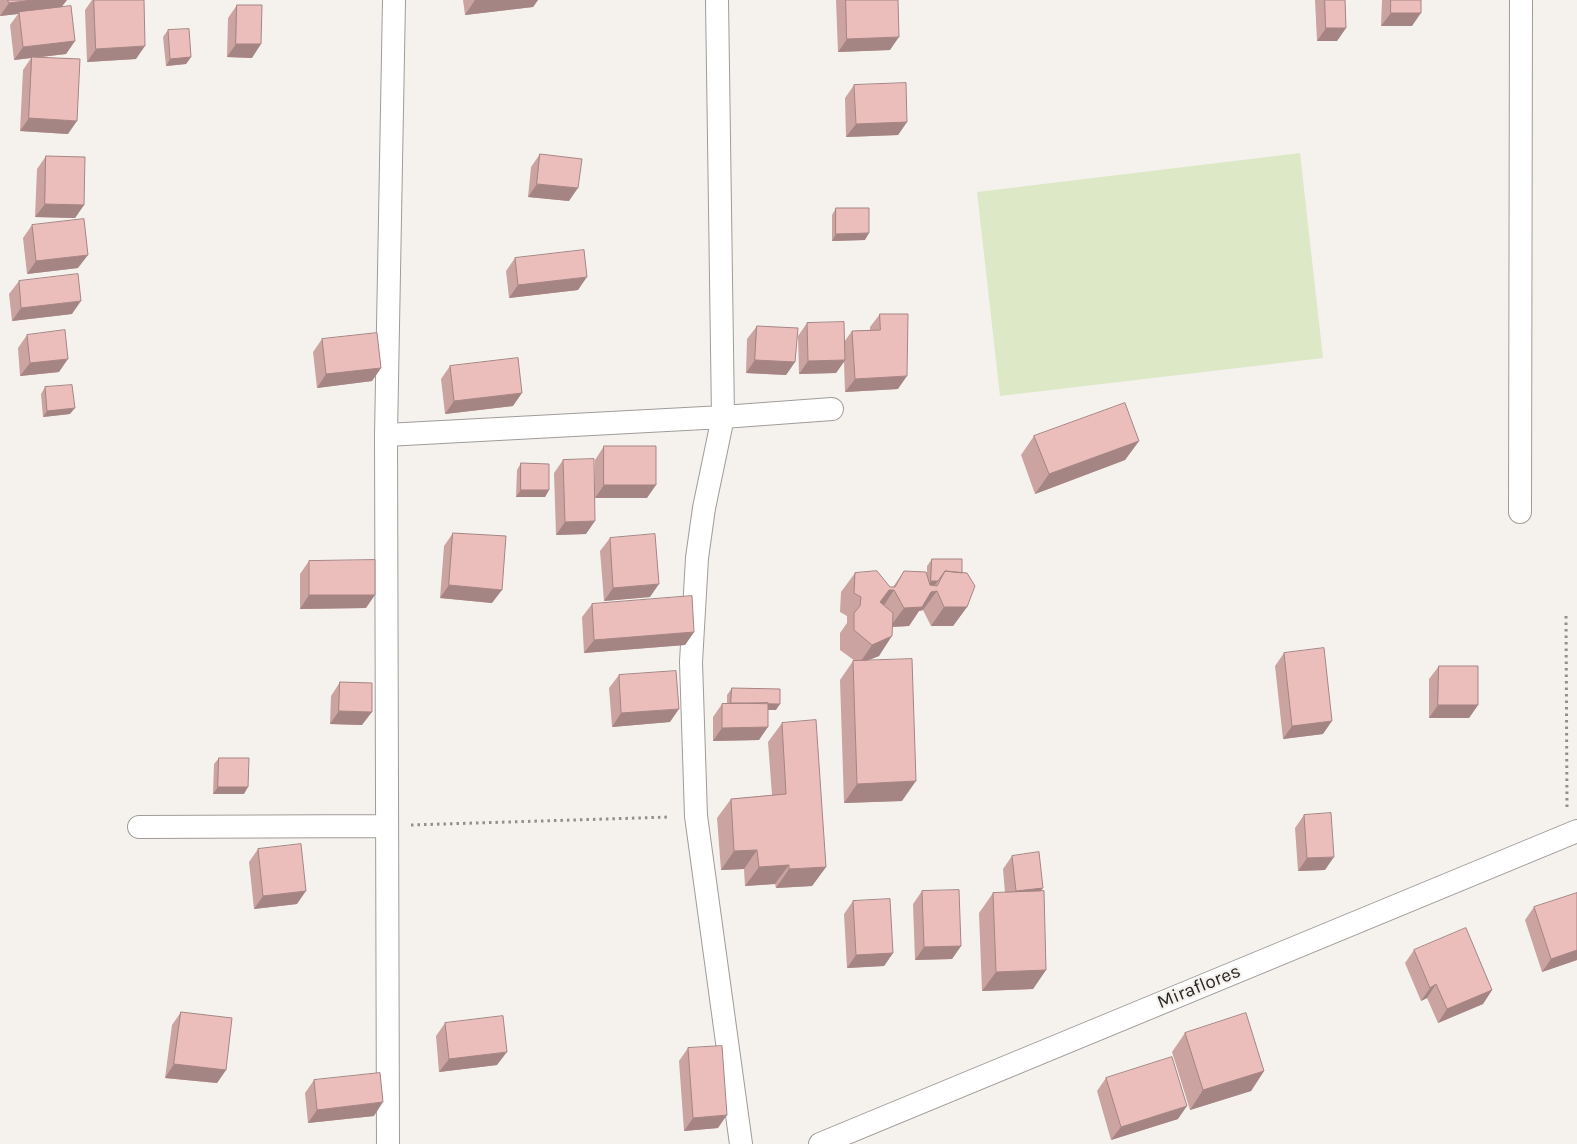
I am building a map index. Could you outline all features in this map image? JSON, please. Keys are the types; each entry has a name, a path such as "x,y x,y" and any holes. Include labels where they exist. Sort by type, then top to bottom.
{"street":[{"path":"388,1144 386,435 394,0"},
{"path":"717,0 722,417 704,508 697,558 691,662 696,816 741,1144"},
{"path":"1520,512 1521,0"},
{"path":"386,435 832,410"},
{"path":"139,827 387,826"},
{"name":"Miraflores","path":"820,1144 1572,832"}],"path":[{"path":"1566,616 1572,832"},
{"path":"387,826 696,816"}],"green space":[{"path":"1300,153 1323,358 1000,396 977,192"}],"building":[{"path":"8,0 33,0 9,3"},
{"path":"94,0 144,0 145,46 96,49"},
{"path":"846,0 898,0 899,37 847,39"},
{"path":"1325,0 1345,0 1346,28 1326,28"},
{"path":"1391,0 1421,0 1421,13 1391,13"},
{"path":"237,5 262,5 261,44 236,44"},
{"path":"71,6 75,41 23,47 19,12"},
{"path":"189,29 191,57 170,59 168,30"},
{"path":"32,57 80,59 77,121 29,118"},
{"path":"906,83 907,122 856,124 854,85"},
{"path":"540,154 582,159 578,188 537,184"},
{"path":"46,156 85,157 84,205 45,204"},
{"path":"836,208 869,208 869,233 836,234"},
{"path":"84,219 88,255 36,261 32,225"},
{"path":"584,250 587,277 518,285 515,258"},
{"path":"78,274 81,301 21,308 19,281"},
{"path":"880,314 908,314 907,376 855,379 852,331 880,330"},
{"path":"844,322 845,360 808,361 807,323"},
{"path":"757,326 798,328 795,362 755,360"},
{"path":"65,330 68,359 30,363 27,335"},
{"path":"377,333 381,368 326,374 322,339"},
{"path":"518,358 522,393 454,401 450,366"},
{"path":"72,385 75,408 47,411 45,387"},
{"path":"1125,403 1139,441 1049,474 1034,436"},
{"path":"604,446 656,446 656,485 604,485"},
{"path":"594,459 595,521 565,522 563,460"},
{"path":"521,463 549,464 549,490 521,490"},
{"path":"453,533 506,536 502,590 449,585"},
{"path":"655,534 659,584 613,588 610,538"},
{"path":"932,559 962,559 962,573 945,571 938,581 931,581"},
{"path":"375,560 375,595 309,595 309,561"},
{"path":"877,571 890,587 895,587 904,571 926,572 930,585 937,586 945,571 967,573 975,586 967,607 944,607 937,591 931,592 922,607 904,608 894,590 889,590 880,602 893,613 892,636 872,645 854,630 854,613 860,606 861,597 854,593 855,573"},
{"path":"692,596 694,632 594,640 592,604"},
{"path":"1324,648 1332,721 1292,726 1284,653"},
{"path":"912,659 916,781 857,784 853,661"},
{"path":"1439,666 1478,666 1478,705 1438,705"},
{"path":"676,671 679,709 621,713 619,675"},
{"path":"340,682 372,683 372,712 339,711"},
{"path":"732,688 780,689 780,704 731,703"},
{"path":"768,703 768,727 722,728 722,704"},
{"path":"816,720 826,867 789,869 789,865 759,867 757,850 734,851 731,799 786,794 782,723"},
{"path":"219,758 249,758 248,787 218,787"},
{"path":"1331,813 1334,857 1307,858 1304,815"},
{"path":"301,844 306,891 263,896 258,849"},
{"path":"1039,852 1043,888 1016,891 1012,856"},
{"path":"959,890 961,946 924,947 922,891"},
{"path":"1044,891 1046,970 996,972 993,893"},
{"path":"1577,893 1577,950 1551,959 1534,907"},
{"path":"890,899 893,953 856,955 853,901"},
{"path":"1466,928 1492,990 1447,1009 1436,984 1430,988 1414,950"},
{"path":"181,1012 232,1018 226,1070 174,1064"},
{"path":"1246,1013 1264,1071 1203,1090 1185,1033"},
{"path":"503,1016 507,1052 449,1059 445,1023"},
{"path":"722,1046 727,1115 693,1118 688,1048"},
{"path":"1172,1057 1187,1106 1121,1127 1106,1078"},
{"path":"380,1073 383,1102 317,1110 314,1080"}]}
